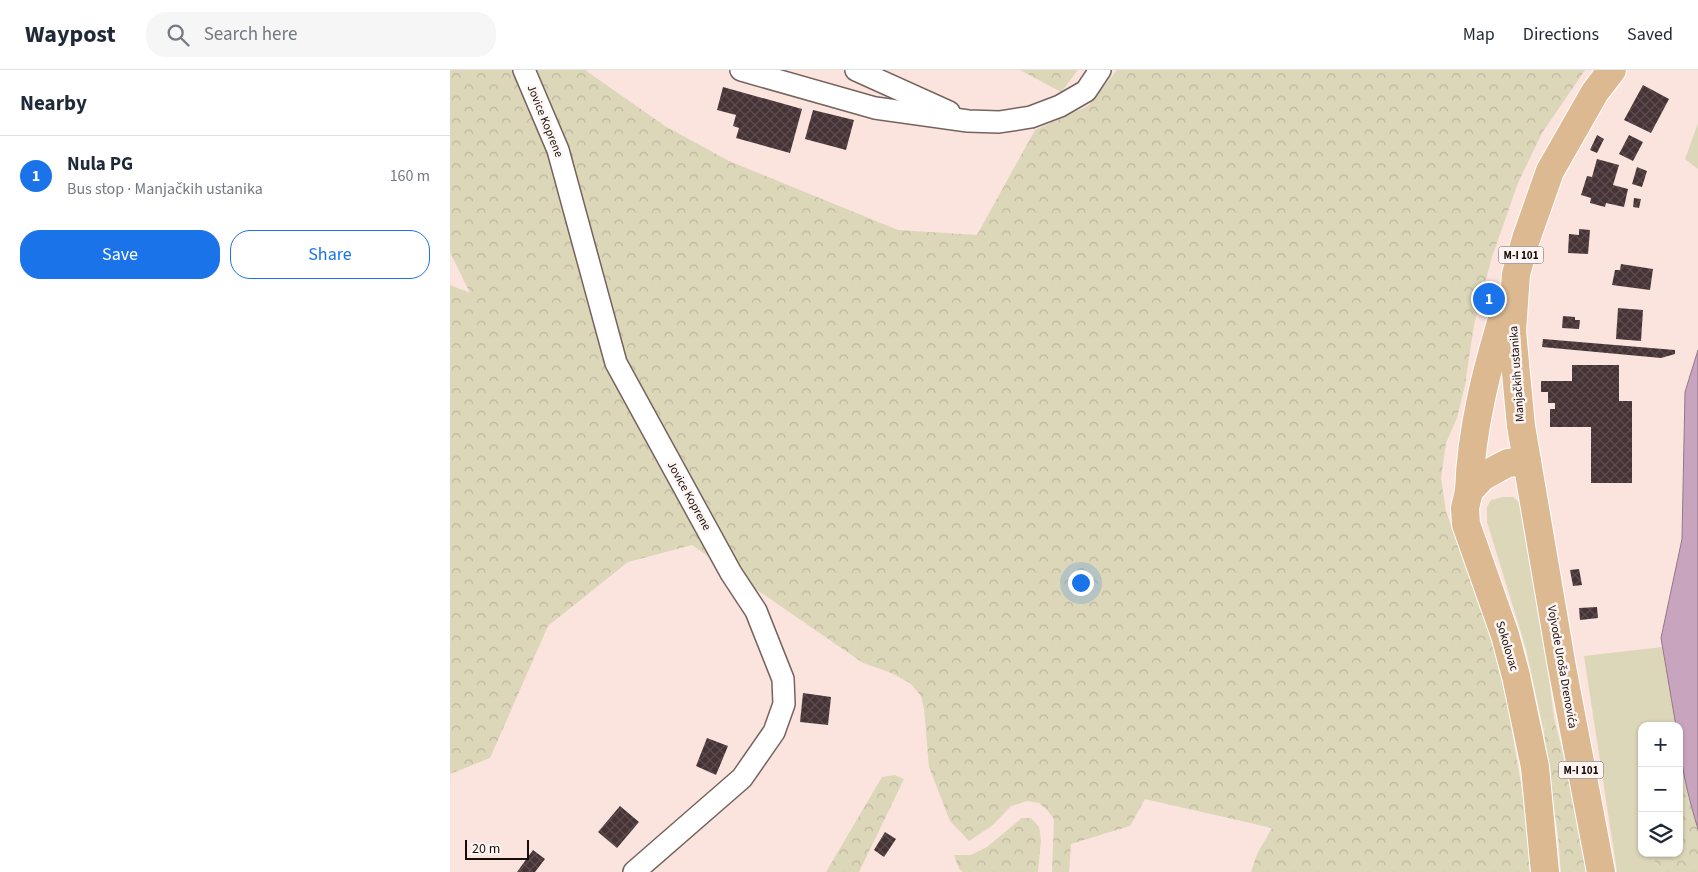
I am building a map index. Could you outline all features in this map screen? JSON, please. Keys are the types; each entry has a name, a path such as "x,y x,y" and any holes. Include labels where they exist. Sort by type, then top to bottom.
{"main road":[{"name":"Manjačkih ustanika","path":"1528,461 1521,426 1512,332 1516,274 1550,171 1595,92 1612,70"},
{"name":"Sokolovac","path":"1516,274 1490,358 1477,418 1470,462 1469,490 1465,508 1466,524 1505,635 1516,676 1535,767 1545,872"},
{"path":"1469,490 1482,477 1508,463 1528,461"},
{"name":"Vojvode Uroša Drenovića","path":"1528,461 1562,667 1601,872"}],"street":[{"name":"Jovice Koprene","path":"524,70 558,150 616,363 731,573 756,612 783,679 784,704 774,732 742,778 634,872"},
{"path":"741,70 875,108 968,121 999,122 1031,117 1060,106 1086,91 1100,70"},
{"path":"856,70 968,121"}],"green space":[{"path":"450,70 585,70 665,126 729,161 898,230 977,235 1035,130 1088,106 1117,70 1585,70 1542,133 1518,183 1492,257 1474,325 1465,385 1457,418 1446,443 1441,478 1446,512 1482,603 1507,702 1526,813 1530,872 1251,872 1257,854 1272,828 1145,799 1130,826 1071,844 1069,872 1052,872 1054,819 1039,803 1027,801 1011,806 993,825 969,841 950,821 929,767 924,709 921,696 910,683 889,672 863,663 692,545 628,562 548,626 490,758 450,774 450,285 470,293 450,252"},
{"path":"1020,70 1078,70 1061,92"},
{"path":"1698,123 1698,169 1685,159"},
{"path":"1513,497 1520,503 1546,655 1554,718 1546,720 1544,732 1526,649 1487,522 1487,507 1491,500"},
{"path":"1662,647 1675,722 1638,722 1638,857 1652,857 1663,872 1617,872 1584,656"},
{"path":"1554,718 1567,769 1588,872 1561,872 1544,732 1546,720"},
{"path":"1683,767 1689,799 1698,829 1698,872 1663,872 1652,857 1683,857"},
{"path":"895,775 904,779 859,872 826,872 882,777"},
{"path":"1022,818 1031,818 1039,827 1041,840 1038,872 963,872 959,869 954,855 971,855 987,847"}],"shaded area":[{"path":"1698,350 1698,829 1683,765 1683,722 1675,722 1661,638 1682,539 1685,392"}],"building":[{"path":"1643,85 1669,99 1651,133 1624,120"},
{"path":"723,87 802,109 790,153 736,138 739,128 733,126 736,115 717,110"},
{"path":"813,110 854,120 846,150 805,139"},
{"path":"1597,135 1604,139 1597,153 1590,150"},
{"path":"1629,135 1643,142 1633,161 1619,154"},
{"path":"1597,159 1619,165 1613,185 1628,189 1624,207 1606,203 1605,207 1590,203 1591,198 1581,195 1587,176 1592,177"},
{"path":"1637,167 1647,171 1642,187 1632,184"},
{"path":"1634,198 1641,199 1639,208 1633,207"},
{"path":"1579,229 1590,230 1588,254 1568,253 1569,234 1579,235"},
{"path":"1621,264 1653,269 1650,290 1612,285 1615,270 1620,270"},
{"path":"1618,308 1643,310 1641,341 1616,339"},
{"path":"1563,316 1575,317 1575,320 1580,320 1579,329 1562,328"},
{"path":"1543,339 1675,350 1675,354 1661,358 1542,347"},
{"path":"1572,365 1619,365 1619,401 1632,401 1632,483 1591,483 1591,427 1550,427 1550,409 1555,409 1555,403 1548,403 1548,392 1541,392 1541,381 1572,381"},
{"path":"1579,569 1582,585 1573,586 1570,570"},
{"path":"1597,607 1598,618 1580,620 1579,608"},
{"path":"803,693 831,697 828,725 800,722"},
{"path":"707,738 728,746 716,775 696,766"},
{"path":"620,806 639,822 617,848 598,832"},
{"path":"885,832 896,839 884,857 874,850"},
{"path":"533,850 545,859 535,872 517,872"}],"place":[{"name":"Nula PG","path":"1489,299"}]}
